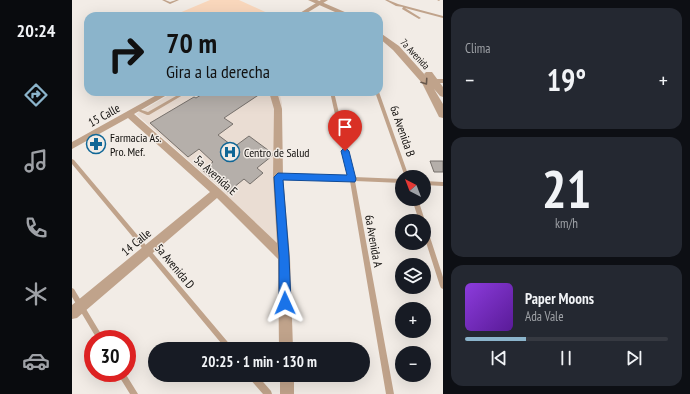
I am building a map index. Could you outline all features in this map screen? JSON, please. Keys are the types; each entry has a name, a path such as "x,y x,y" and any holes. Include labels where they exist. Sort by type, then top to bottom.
{"street":[{"path":"311,0 323,1 349,12"},
{"path":"305,12 323,1"},
{"path":"323,1 343,12"},
{"name":"7a Avenida","path":"383,31 418,60 439,81 443,94"},
{"name":"7a Avenida","path":"383,37 396,48 426,82 443,114"},
{"name":"15 Calle","path":"73,144 161,96"},
{"path":"274,96 278,109 278,177 284,256 286,342"},
{"name":"5a Avenida E","path":"134,112 284,256"},
{"name":"14 Calle","path":"72,313 217,192"},
{"path":"287,382 287,394"}],"lane":[{"path":"164,0 170,3 178,0"},
{"path":"386,0 420,18"},
{"path":"397,5 443,17"},
{"path":"134,112 148,114 179,96"},
{"name":"6a Avenida A","path":"333,96 352,179 390,394"},
{"name":"6a Avenida B","path":"379,96 405,170"},
{"name":"5a Avenida D","path":"72,161 224,342"},
{"path":"278,177 395,181"},
{"path":"431,183 443,184"},
{"path":"431,249 443,286"},
{"path":"72,291 96,330"},
{"path":"127,382 134,394"},
{"path":"258,382 268,394"}],"shaded area":[{"path":"210,0 239,0 265,12 182,12"},
{"name":"Centro de Salud","path":"167,96 280,96 282,103 281,254 221,189 136,114"}],"building":[{"path":"199,96 257,96 224,118 233,124 218,135 234,147 249,136 272,153 272,156 257,168 263,173 250,184 244,179 228,192 202,170 213,162 199,149 188,157 150,123 194,97 196,98"},
{"name":"Farmacia As. Pro. Mef.","path":"96,138 104,146 95,151 88,142"},
{"path":"430,161 443,161 443,172 434,172"}],"place":[{"name":"Farmacia As. Pro. Mef.","path":"96,144"},
{"name":"Centro de Salud","path":"230,152"}],"route":[{"path":"285,303 284,256 278,177 352,179 345,151"}]}
